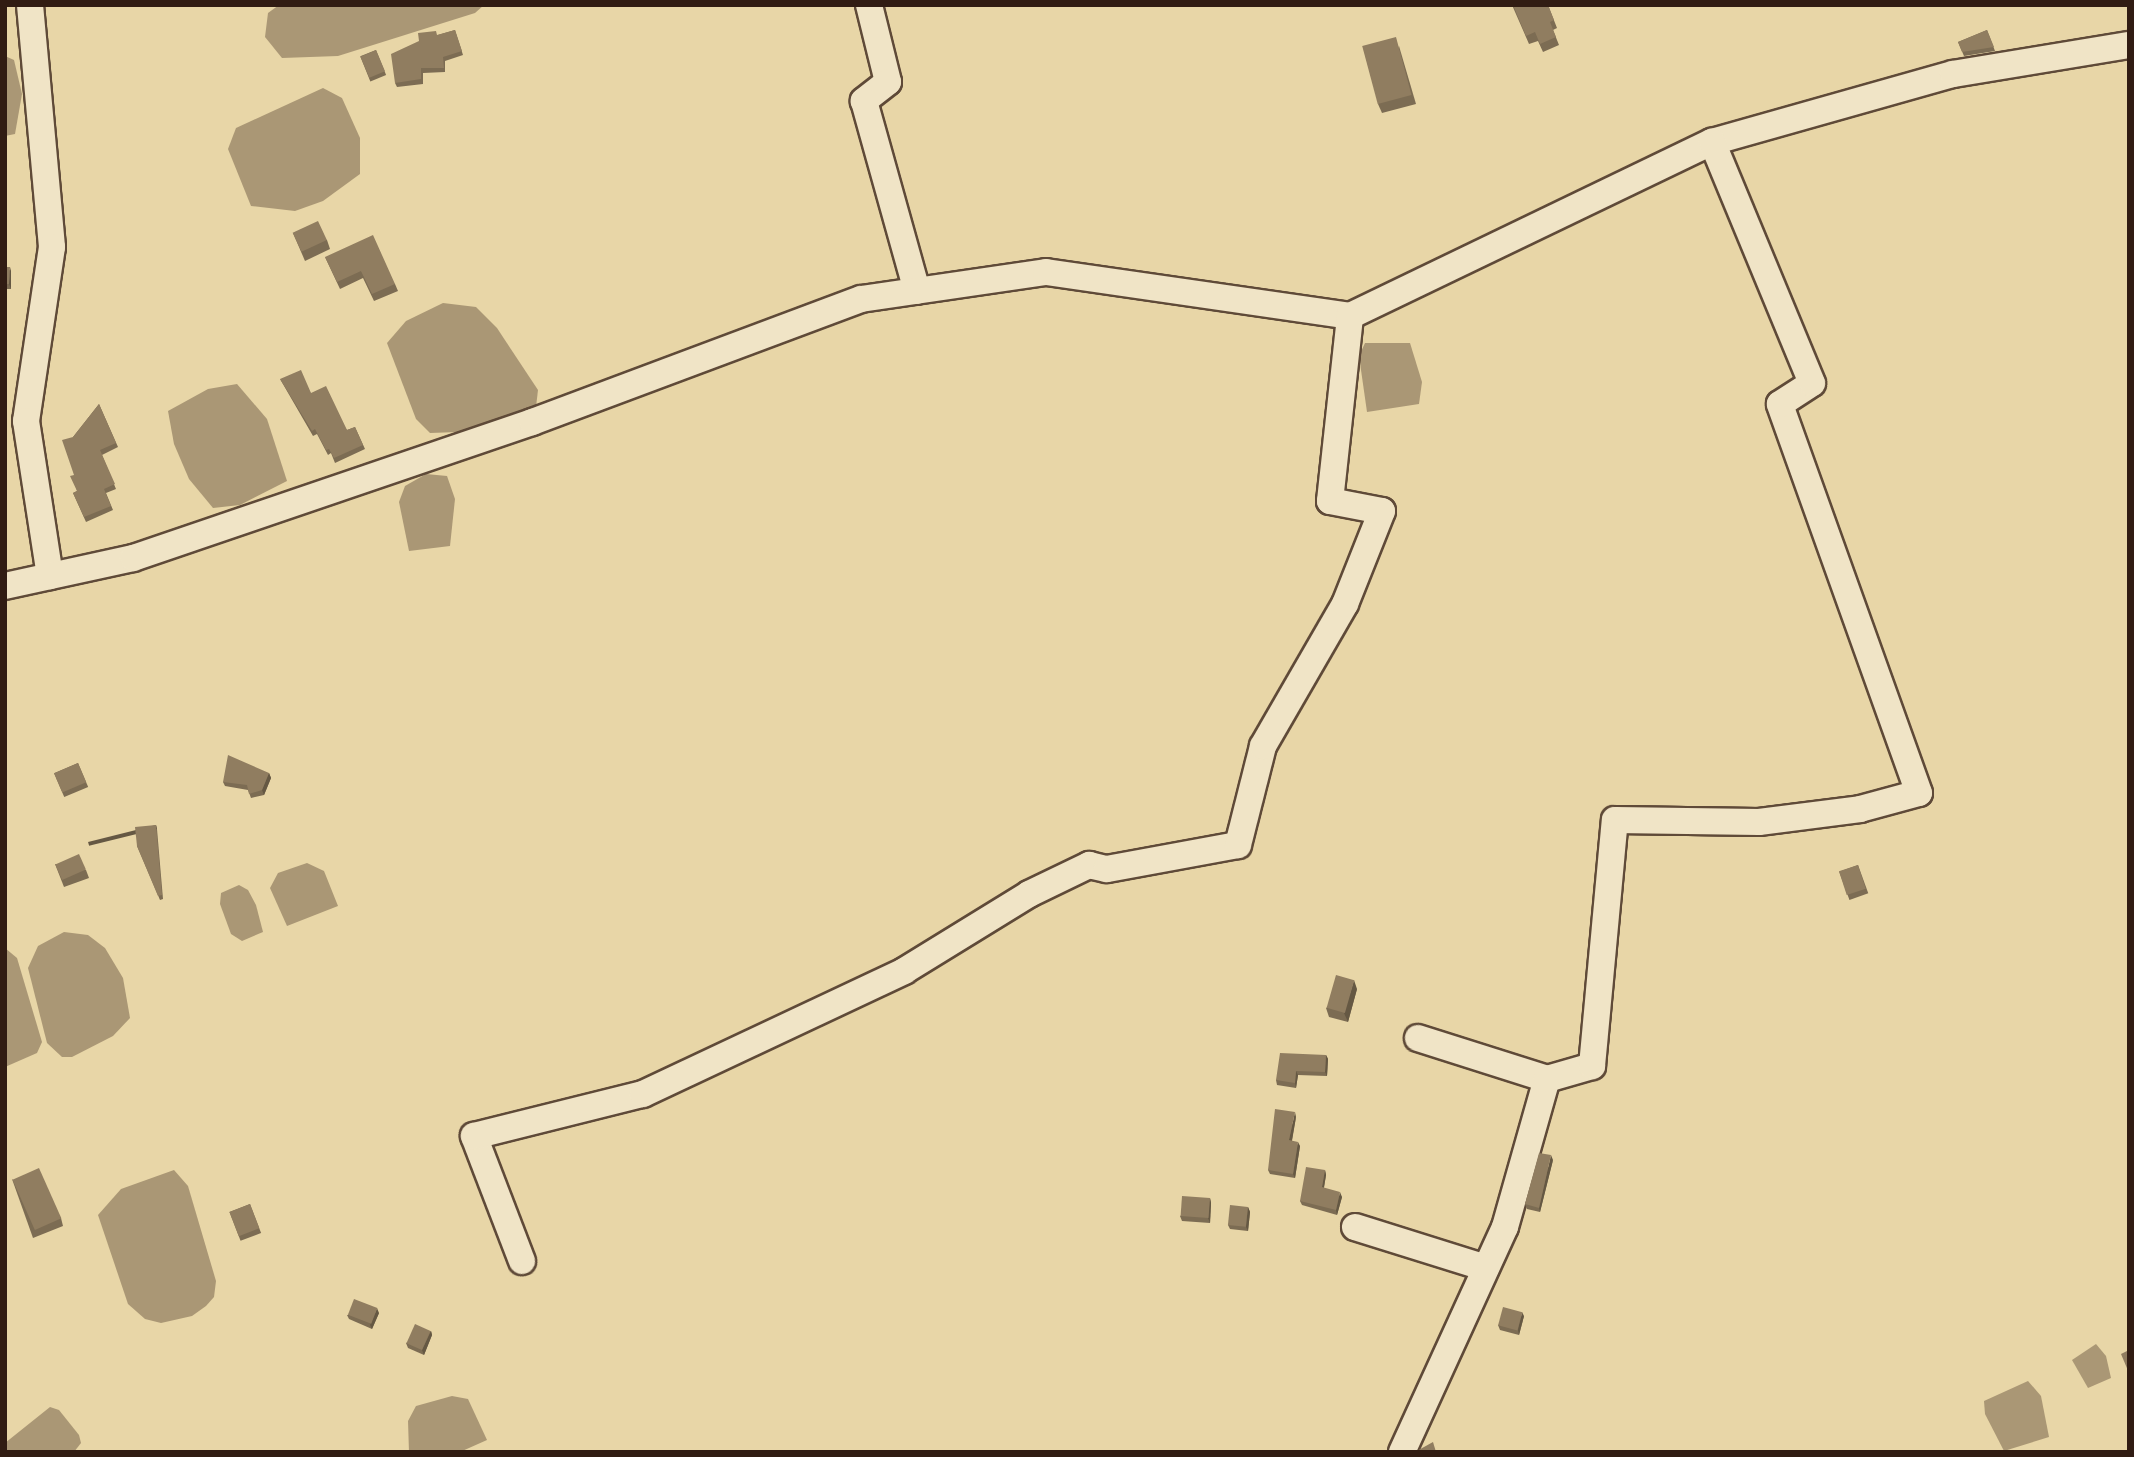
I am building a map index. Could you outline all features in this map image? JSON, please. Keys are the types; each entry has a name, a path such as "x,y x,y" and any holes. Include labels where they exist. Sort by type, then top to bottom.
{"street":[{"path":"30,5 52,247 26,421 50,576"},
{"path":"869,5 888,82 864,101 917,291"},
{"path":"5,586 133,558 519,427 861,299 1046,272 1350,316 1712,142 1954,74 2129,45"},
{"path":"1418,1038 1547,1079 1592,1066 1615,820 1759,822 1860,809 1919,793 1780,404 1812,383 1712,142"},
{"path":"522,1261 474,1136 643,1094 904,971 1029,894 1089,865 1107,869 1238,845 1263,746 1345,604 1382,511 1330,501 1350,316"},
{"path":"1402,1452 1505,1227 1547,1079"},
{"path":"1355,1227 1486,1268"}],"shaded area":[{"path":"279,5 484,5 475,13 338,56 282,58 265,37 268,13"},
{"path":"5,56 14,60 22,94 15,134 5,136"},
{"path":"323,88 342,98 360,138 360,174 323,201 295,211 251,206 228,149 236,128"},
{"path":"443,303 476,307 497,328 538,390 536,407 458,432 430,433 416,419 387,343 406,321"},
{"path":"1365,343 1410,343 1422,382 1419,404 1367,412 1359,356"},
{"path":"237,384 267,419 287,481 240,505 213,508 189,479 174,444 168,411 208,389"},
{"path":"426,474 447,476 455,499 450,546 409,551 399,502 405,486"},
{"path":"307,863 324,871 338,906 287,926 270,888 278,873"},
{"path":"239,885 248,890 256,905 263,932 242,941 231,934 220,904 221,893"},
{"path":"64,932 88,935 105,948 123,978 130,1018 113,1036 72,1057 62,1057 47,1043 28,968 38,946"},
{"path":"5,948 17,958 42,1042 37,1053 5,1067"},
{"path":"174,1170 188,1186 216,1281 214,1297 206,1306 192,1316 161,1323 145,1319 128,1304 98,1215 121,1189"},
{"path":"2096,1344 2106,1356 2111,1378 2088,1388 2072,1360"},
{"path":"2028,1381 2041,1396 2049,1437 2004,1451 1985,1414 1984,1401"},
{"path":"452,1396 468,1399 487,1440 460,1452 409,1452 408,1421 416,1406"},
{"path":"50,1407 59,1410 79,1435 81,1443 74,1452 5,1452 5,1443"}],"building":[{"path":"1513,5 1548,5 1554,20 1550,22 1556,37 1540,44 1535,32 1526,36"},
{"path":"455,30 462,51 443,57 444,68 421,68 421,79 395,83 391,54 419,41 418,33 436,31 437,35"},
{"path":"1987,30 1994,47 1962,52 1958,42"},
{"path":"1396,37 1412,95 1378,104 1362,46"},
{"path":"376,50 385,71 369,78 360,57"},
{"path":"318,221 327,240 301,252 293,233"},
{"path":"373,235 395,284 372,294 361,271 337,282 325,257"},
{"path":"5,267 10,267 9,284 5,284"},
{"path":"301,370 311,393 326,386 347,430 355,427 363,445 334,458 329,449 326,450 315,429 312,431 280,379"},
{"path":"99,404 116,443 100,450 115,484 104,489 111,506 84,517 73,493 77,491 70,476 74,475 62,440 73,437"},
{"path":"228,755 269,773 262,790 249,794 247,785 223,782"},
{"path":"78,763 86,782 62,792 54,773"},
{"path":"156,825 162,895 158,896 137,846 135,827"},
{"path":"79,854 86,870 62,880 55,865"},
{"path":"1858,865 1866,889 1847,895 1839,871"},
{"path":"1336,975 1354,980 1345,1013 1327,1008"},
{"path":"1280,1053 1326,1055 1325,1072 1296,1071 1295,1083 1276,1080"},
{"path":"1275,1109 1295,1112 1289,1140 1298,1142 1293,1174 1268,1170"},
{"path":"1539,1153 1551,1155 1539,1208 1525,1204"},
{"path":"1306,1167 1325,1170 1322,1187 1340,1192 1336,1210 1300,1201"},
{"path":"39,1168 61,1218 35,1230 13,1180"},
{"path":"1182,1196 1210,1198 1209,1218 1181,1216"},
{"path":"250,1204 259,1228 239,1236 229,1212"},
{"path":"1230,1205 1248,1207 1246,1227 1228,1225"},
{"path":"354,1299 377,1308 371,1324 348,1315"},
{"path":"1503,1307 1522,1312 1517,1331 1498,1325"},
{"path":"415,1324 431,1331 422,1350 406,1343"},
{"path":"2129,1350 2129,1373 2121,1354"},
{"path":"1433,1442 1436,1452 1415,1452"}]}
